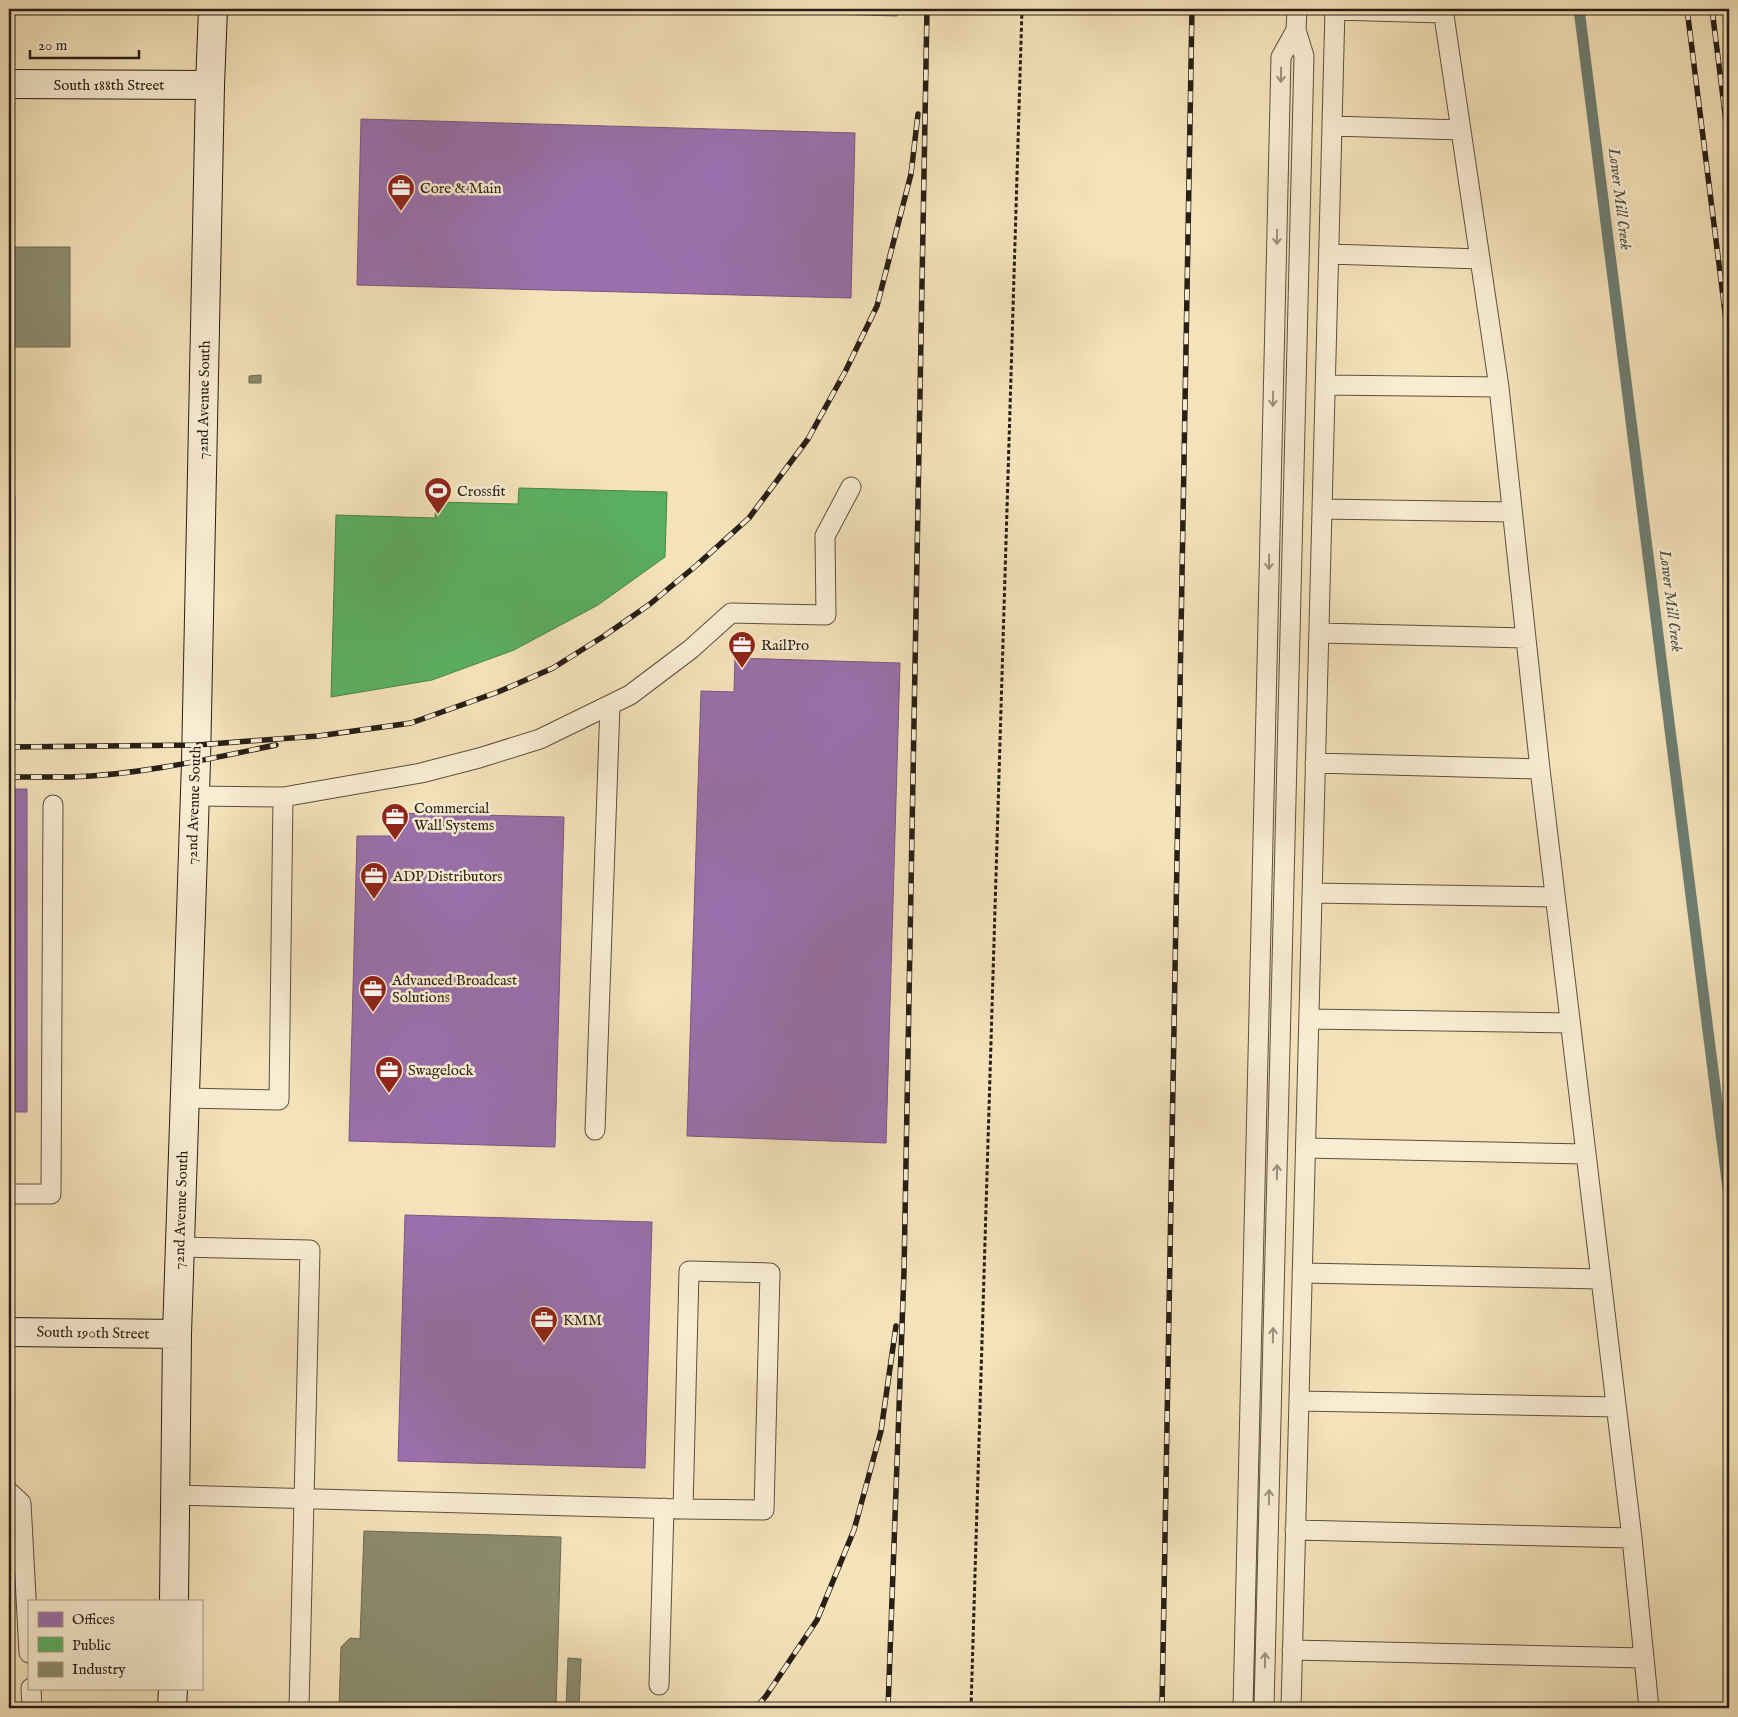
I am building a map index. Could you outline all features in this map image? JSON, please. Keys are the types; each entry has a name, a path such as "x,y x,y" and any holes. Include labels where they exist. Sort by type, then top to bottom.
{"street":[{"name":"72nd Avenue South","path":"174,1600 177,1334 195,796 213,9"},
{"name":"South 188th Street","path":"9,84 210,85"},
{"name":"South 190th Street","path":"9,1332 177,1334"},
{"path":"172,1708 173,1690"}],"lane":[{"path":"1264,1708 1304,56 1296,30 1297,9"},
{"path":"1291,1708 1335,9 1443,11 1499,387 1540,770 1632,1538 1649,1708"},
{"path":"1242,1708 1281,57 1296,30"},
{"path":"1332,126 1461,130"},
{"path":"1329,254 1480,259"},
{"path":"1325,385 1499,387"},
{"path":"195,796 283,797 421,773 479,758 540,739 630,695 691,649 731,613 826,615 825,536 851,487"},
{"path":"1322,509 1512,512"},
{"path":"1319,633 1526,638"},
{"path":"595,1130 610,705"},
{"path":"1315,763 1540,770"},
{"path":"185,1098 279,1100 283,797"},
{"path":"9,1194 51,1194 53,805"},
{"path":"1312,893 1555,897"},
{"path":"1309,1019 1570,1022"},
{"path":"1306,1148 1586,1154"},
{"path":"180,1247 310,1250 299,1708"},
{"path":"175,1495 683,1509 764,1510 770,1272 689,1271 683,1509"},
{"path":"1302,1272 1601,1278"},
{"path":"1299,1401 1616,1407"},
{"path":"9,1492 21,1503 28,1634"},
{"path":"659,1685 664,1508"},
{"path":"1295,1530 1632,1538"},
{"path":"1292,1650 1644,1658"},
{"path":"30,1690 32,1708"}],"path":[{"path":"971,1708 1022,9"}],"building: Offices":[{"path":"361,119 855,133 851,298 357,285"},
{"path":"9,495 15,495 15,701 9,701"},
{"path":"735,658 900,663 886,1143 687,1136 701,691 734,692"},
{"path":"9,789 27,789 27,1112 9,1112"},
{"path":"392,813 564,817 555,1147 349,1141 357,836 391,836"},
{"path":"405,1215 652,1222 645,1468 398,1461"}],"building: Public":[{"path":"519,488 667,492 665,557 598,605 514,650 432,680 331,697 336,515 435,518 436,502 518,504"}],"building: Industry":[{"path":"376,9 421,9 421,12 376,11"},
{"path":"800,9 897,9 897,16 799,13"},
{"path":"9,247 70,247 70,347 9,347"},
{"path":"261,375 261,383 249,383 249,376"},
{"path":"364,1531 561,1537 556,1708 339,1708 341,1647 350,1638 360,1639"},
{"path":"568,1658 581,1659 579,1708 566,1708"}],"waterway":[{"name":"Lower Mill Creek","path":"1579,9 1729,1197"}],"railway":[{"path":"888,1708 904,1272 927,9"},
{"path":"1162,1708 1192,9"},
{"path":"1687,9 1729,344"},
{"path":"1712,9 1729,146"},
{"path":"9,747 197,745 318,736 411,723 498,692 553,668 650,604 749,518 808,439 846,370 877,306 911,174 918,114"},
{"path":"9,777 70,777 122,773 173,766 276,745"},
{"path":"756,1708 817,1620 854,1530 881,1431 896,1326"}],"place":[{"name":"Core & Main","path":"401,212"},
{"name":"Crossfit","path":"438,515"},
{"name":"RailPro","path":"742,669"},
{"name":"Commercial Wall Systems","path":"395,841"},
{"name":"ADP Distributors","path":"374,900"},
{"name":"Advanced Broadcast Solutions","path":"373,1013"},
{"name":"Swagelock","path":"389,1094"},
{"name":"KMM","path":"544,1344"}]}
